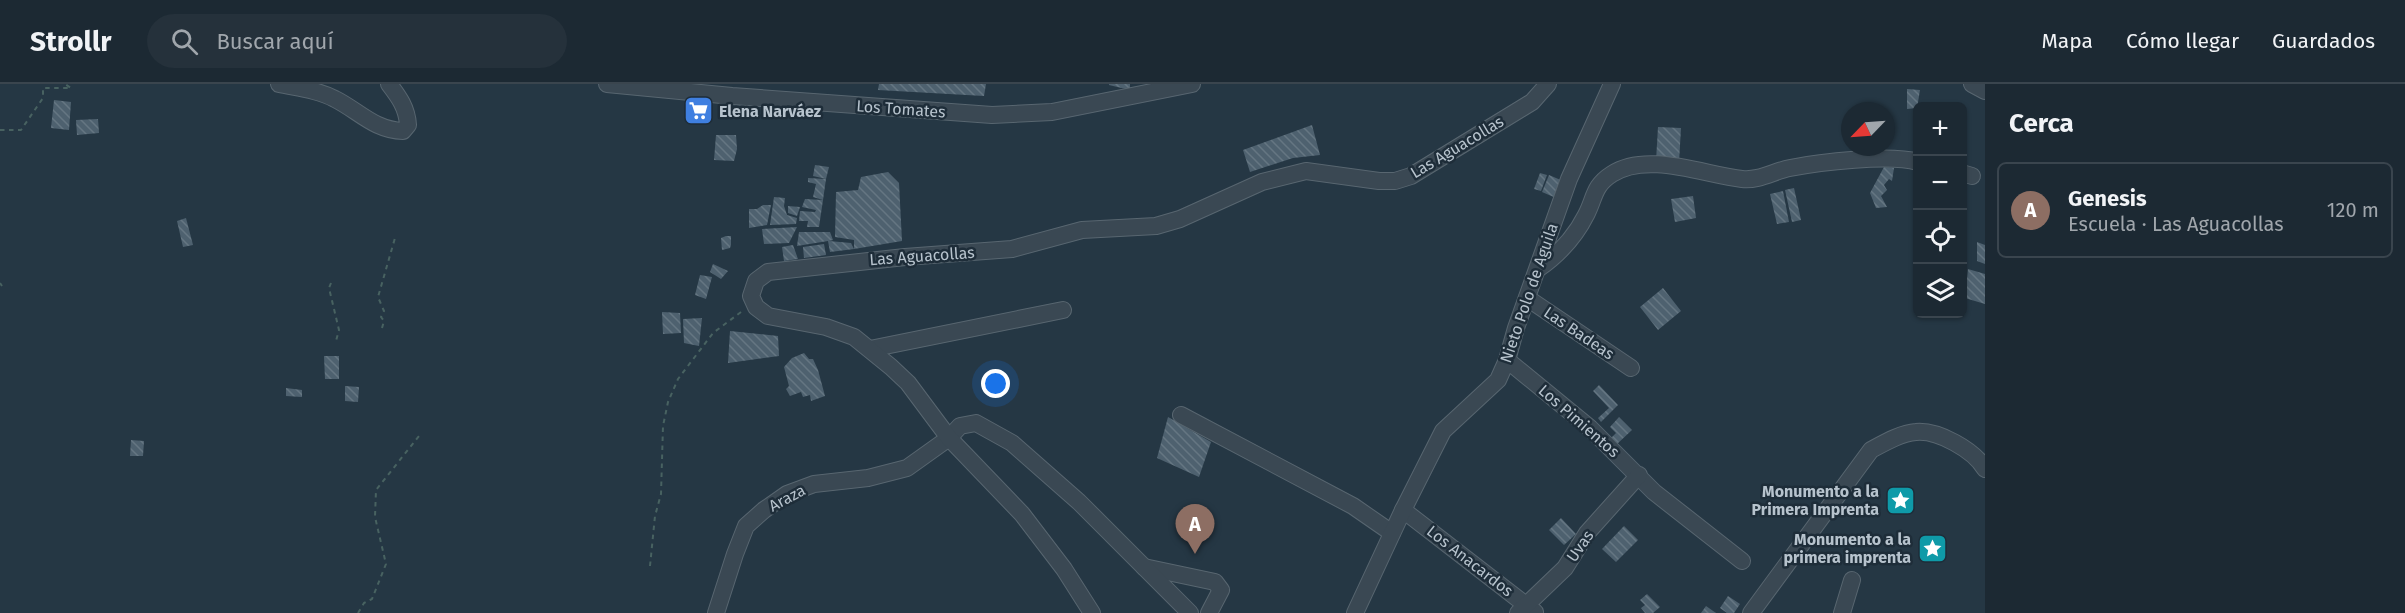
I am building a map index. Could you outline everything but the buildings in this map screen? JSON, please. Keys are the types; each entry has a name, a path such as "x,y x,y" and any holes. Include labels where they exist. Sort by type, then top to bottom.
{"street":[{"path":"279,84 317,92 335,99 377,126 403,131 408,124 407,114 402,102 388,84"},
{"name":"Los Tomates","path":"607,84 878,107 1011,115 1037,114 1075,108 1192,84"},
{"name":"Las Aguacollas","path":"754,304 752,296 754,285 761,275 768,272 905,257 1012,249 1082,230 1156,226 1180,219 1262,182 1306,171 1395,181 1411,176 1532,102 1548,84"},
{"name":"Nieto Polo de Aguila","path":"1355,613 1443,431 1498,380 1508,360 1569,179 1612,84"},
{"path":"1972,84 1985,91"},
{"path":"1538,269 1556,257 1565,246 1587,213 1591,198 1600,184 1612,174 1629,167 1690,168 1743,179 1763,177 1789,168 1862,160 1913,161"},
{"name":"Las Badeas","path":"1527,298 1631,368"},
{"path":"754,304 758,310 768,316 841,331 854,337 908,383 949,438 1022,514 1064,569 1092,613"},
{"path":"870,349 1063,310"},
{"name":"Los Pimientos","path":"1508,360 1590,428 1685,517 1742,561"},
{"path":"1181,415 1353,506 1392,533"},
{"name":"Araza","path":"716,613 746,526 764,510 787,494 814,484 868,478 907,468 949,438 960,426 976,423 1012,443 1079,502 1190,613"},
{"path":"1751,613 1871,450 1890,440 1916,432 1940,436 1962,446 1980,460 1985,468"},
{"name":"Uvas","path":"1527,611 1565,568 1587,533 1644,480"},
{"name":"Los Anacardos","path":"1403,510 1527,611"},
{"path":"1144,567 1215,582 1221,590 1209,613"},
{"path":"1842,613 1852,580"}],"path":[{"path":"0,130 21,130 43,98 43,88 71,88 65,84"},
{"path":"382,328 384,321 381,317 384,311 378,297 395,238"},
{"path":"331,283 329,288 339,330 336,341"},
{"path":"650,566 655,516 661,494 663,426 672,391 678,379 718,327 754,304"},
{"path":"358,613 364,603 372,599 386,564 375,517 376,490 419,436"}],"place":[{"name":"Elena Narváez","path":"698,111"},
{"name":"Monumento a la Primera Imprenta","path":"1900,500"},
{"name":"Monumento a la primera imprenta","path":"1932,548"},
{"name":"Genesis","path":"1195,554"}]}
